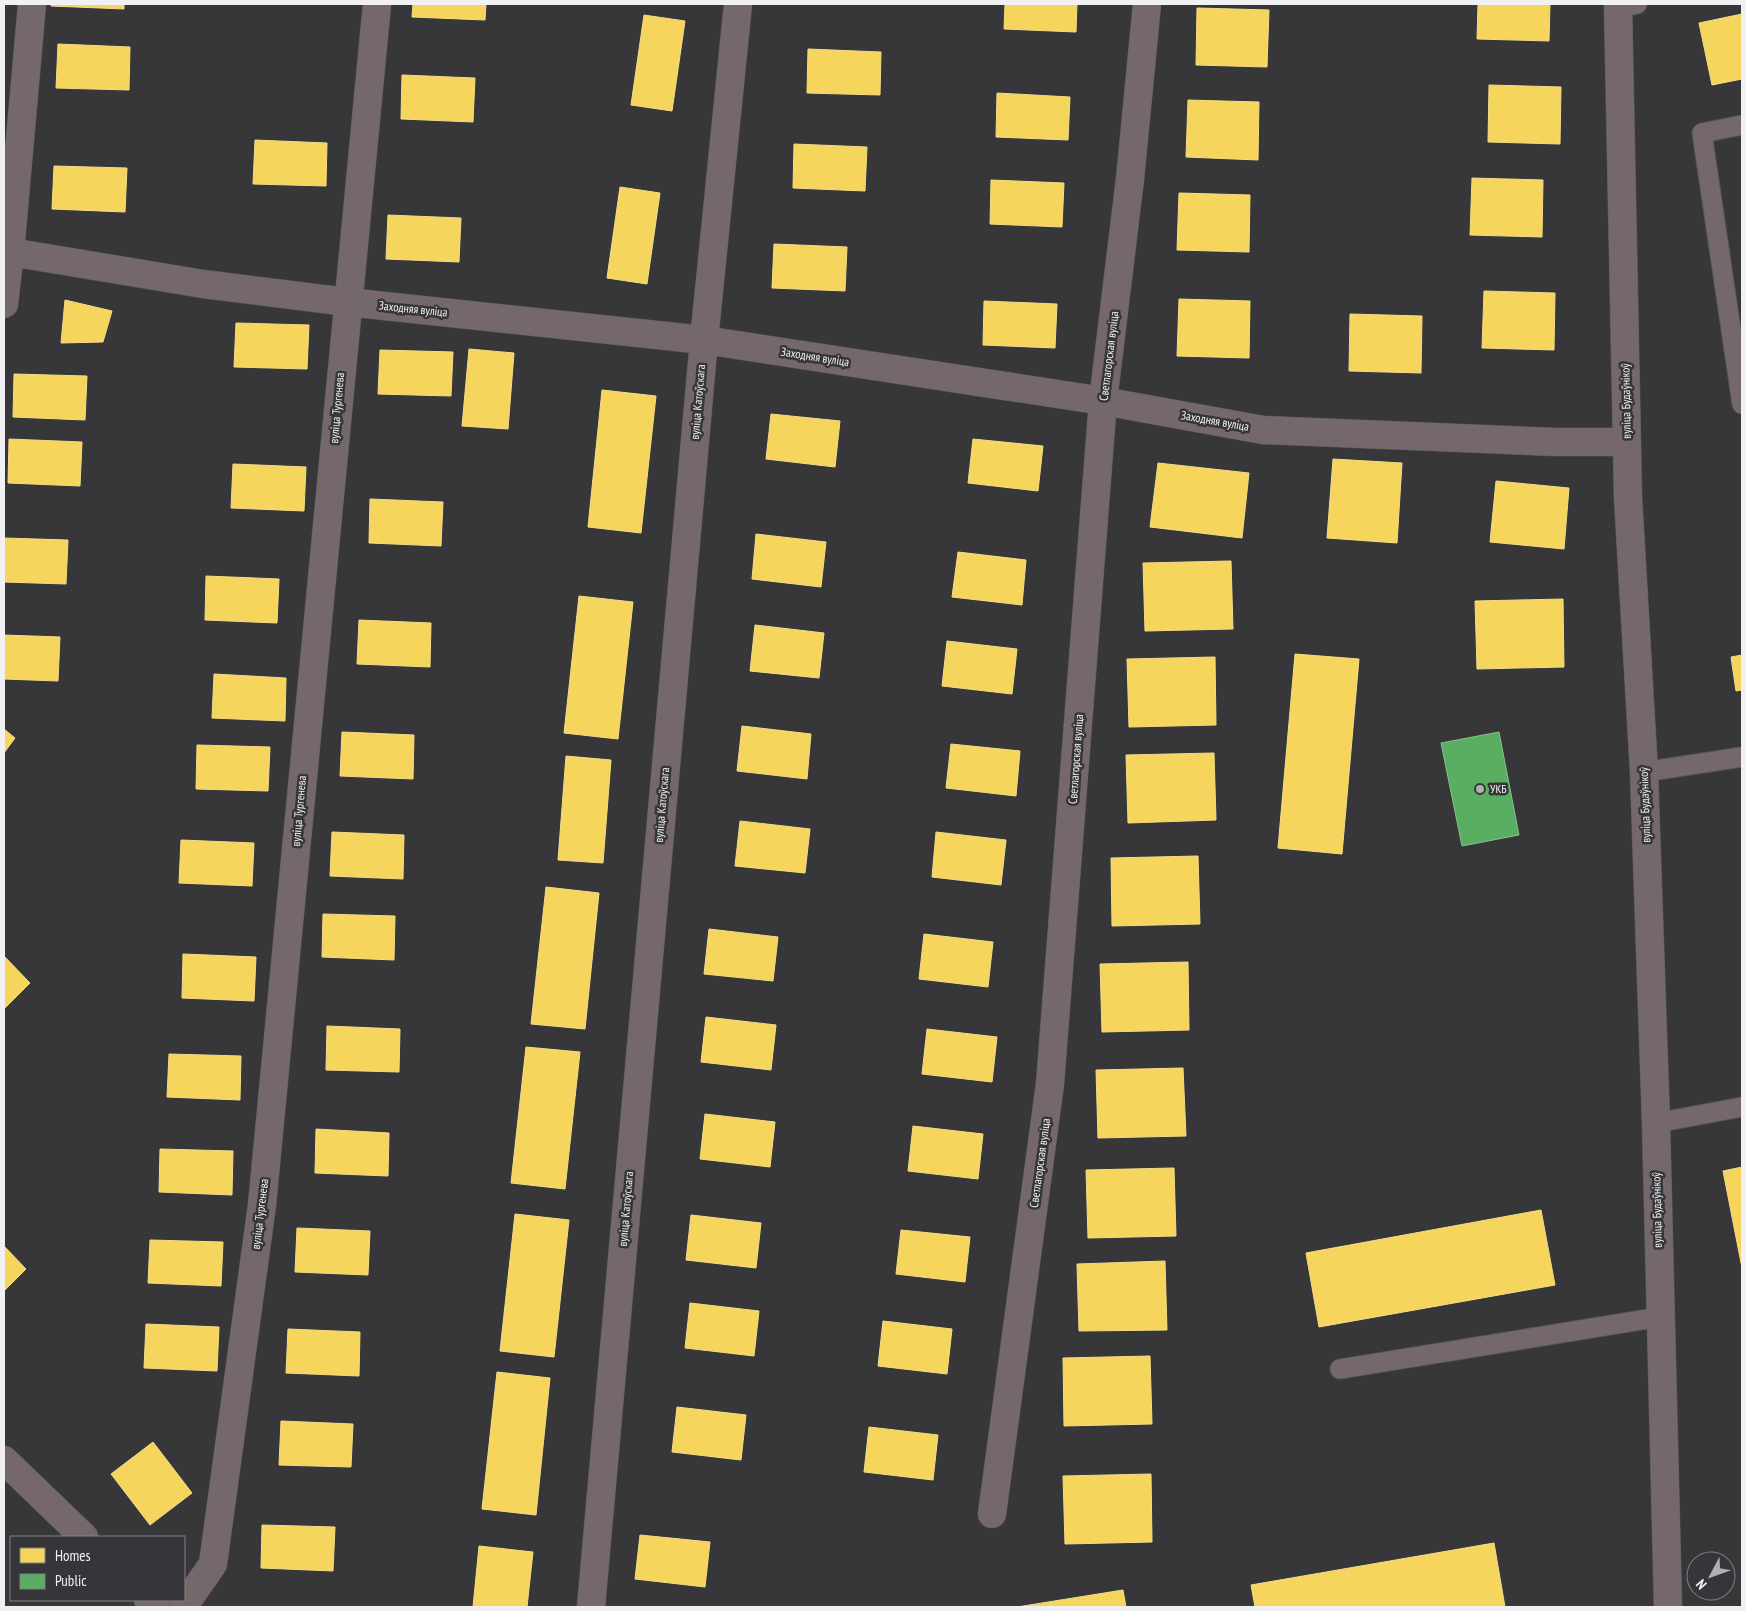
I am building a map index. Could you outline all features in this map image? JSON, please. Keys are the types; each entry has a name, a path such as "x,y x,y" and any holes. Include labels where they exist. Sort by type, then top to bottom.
{"street":[{"path":"4,304 7,252 32,4"},
{"name":"вуліца Тургенева","path":"183,1607 213,1564 262,1205 376,4"},
{"name":"вуліца Катоўскага","path":"591,1607 704,340 738,4"},
{"name":"Светлагорская вуліца","path":"992,1514 1050,1084 1104,401 1130,179 1147,4"},
{"name":"вуліца Будаўнікоў","path":"1624,5 1628,497 1644,772 1656,1123 1668,1607"},
{"name":"Заходняя вуліца","path":"7,252 203,284 347,302 704,340 1104,401 1263,430 1555,442 1627,442"},
{"path":"4,1460 83,1536"}],"lane":[{"path":"1742,125 1702,133 1738,353 1742,404"},
{"path":"1644,772 1742,757"},
{"path":"1656,1123 1742,1107"},
{"path":"1340,1369 1660,1317"}],"building: Homes":[{"path":"51,4 124,4 124,9 51,6"},
{"path":"413,4 486,4 485,20 412,17"},
{"path":"1005,4 1077,4 1076,32 1004,29"},
{"path":"1478,4 1550,4 1549,41 1477,39"},
{"path":"1197,8 1269,10 1267,67 1196,65"},
{"path":"1742,14 1742,79 1712,85 1699,23"},
{"path":"644,15 685,21 672,111 631,105"},
{"path":"58,44 130,47 129,90 56,88"},
{"path":"808,49 881,52 880,95 807,93"},
{"path":"402,75 475,78 473,122 401,119"},
{"path":"1489,85 1561,87 1560,144 1488,142"},
{"path":"997,93 1070,97 1068,140 996,137"},
{"path":"1188,100 1259,102 1258,160 1186,157"},
{"path":"255,140 327,143 326,186 253,184"},
{"path":"794,144 867,147 865,191 793,188"},
{"path":"54,166 127,168 125,212 52,209"},
{"path":"1472,178 1543,180 1542,237 1470,235"},
{"path":"991,180 1064,183 1062,227 990,224"},
{"path":"620,187 660,193 647,284 607,278"},
{"path":"1179,193 1250,195 1249,252 1177,250"},
{"path":"388,215 461,218 459,262 386,259"},
{"path":"774,244 847,247 845,291 772,288"},
{"path":"1484,291 1555,293 1554,350 1482,348"},
{"path":"1179,299 1250,301 1249,358 1177,356"},
{"path":"65,300 112,311 103,342 61,343"},
{"path":"984,301 1057,304 1055,348 983,345"},
{"path":"1350,314 1422,316 1421,373 1349,371"},
{"path":"236,323 309,325 307,369 234,367"},
{"path":"469,349 514,353 508,429 462,426"},
{"path":"380,350 453,352 451,396 378,394"},
{"path":"14,374 87,376 85,420 13,417"},
{"path":"602,390 656,396 641,533 588,527"},
{"path":"771,414 840,421 835,467 766,459"},
{"path":"9,439 82,442 80,486 8,483"},
{"path":"973,439 1043,446 1038,491 968,483"},
{"path":"1333,459 1402,463 1397,543 1327,538"},
{"path":"1158,463 1249,473 1242,538 1150,527"},
{"path":"233,464 306,467 304,511 231,508"},
{"path":"1496,481 1569,488 1564,549 1490,542"},
{"path":"370,499 443,502 441,546 369,543"},
{"path":"756,534 826,542 821,587 752,579"},
{"path":"4,538 68,540 66,584 4,582"},
{"path":"958,552 1026,560 1022,605 952,597"},
{"path":"1231,561 1233,629 1145,631 1143,563"},
{"path":"206,576 279,579 277,623 205,620"},
{"path":"579,596 633,602 618,739 564,733"},
{"path":"1563,599 1564,667 1477,669 1475,601"},
{"path":"359,620 431,623 430,667 357,664"},
{"path":"755,625 824,633 819,678 750,671"},
{"path":"4,635 60,637 58,681 4,679"},
{"path":"947,641 1017,649 1012,694 942,686"},
{"path":"1295,654 1359,659 1342,854 1278,848"},
{"path":"1742,655 1742,690 1736,691 1731,657"},
{"path":"1215,657 1216,725 1129,727 1127,659"},
{"path":"214,674 286,678 285,721 212,718"},
{"path":"742,726 811,734 807,779 737,771"},
{"path":"4,729 15,738 4,753"},
{"path":"342,732 414,735 413,779 340,776"},
{"path":"951,744 1020,751 1016,796 946,788"},
{"path":"197,745 270,747 268,791 196,789"},
{"path":"1214,753 1216,820 1128,823 1126,755"},
{"path":"566,756 611,760 603,863 558,860"},
{"path":"740,821 810,829 805,873 735,866"},
{"path":"332,832 404,835 403,879 330,876"},
{"path":"936,832 1006,840 1001,885 932,877"},
{"path":"181,840 254,843 252,886 179,883"},
{"path":"1198,856 1200,924 1112,926 1111,858"},
{"path":"546,887 599,893 585,1029 531,1024"},
{"path":"323,914 395,916 394,960 322,957"},
{"path":"709,929 778,937 773,981 704,974"},
{"path":"924,934 993,942 988,987 919,979"},
{"path":"183,954 256,957 254,1001 182,998"},
{"path":"4,956 30,983 4,1009"},
{"path":"1188,962 1189,1030 1102,1032 1100,964"},
{"path":"706,1017 776,1025 771,1070 701,1062"},
{"path":"327,1026 400,1029 399,1072 326,1070"},
{"path":"927,1029 997,1037 992,1082 922,1074"},
{"path":"526,1047 580,1052 565,1189 511,1183"},
{"path":"169,1054 241,1056 240,1100 167,1097"},
{"path":"1183,1068 1186,1136 1098,1138 1096,1070"},
{"path":"705,1114 775,1122 770,1167 700,1159"},
{"path":"913,1126 983,1134 978,1179 908,1171"},
{"path":"316,1129 389,1133 388,1176 315,1173"},
{"path":"160,1149 233,1151 232,1195 159,1192"},
{"path":"1742,1167 1742,1268 1723,1171"},
{"path":"1174,1168 1176,1236 1088,1238 1086,1170"},
{"path":"1541,1210 1555,1285 1319,1327 1306,1253"},
{"path":"515,1214 569,1220 554,1357 500,1351"},
{"path":"691,1215 761,1223 756,1268 686,1260"},
{"path":"297,1228 370,1231 368,1275 295,1272"},
{"path":"901,1230 970,1237 965,1282 896,1274"},
{"path":"150,1240 223,1242 221,1286 148,1283"},
{"path":"4,1246 26,1269 4,1291"},
{"path":"1165,1261 1167,1330 1079,1331 1077,1264"},
{"path":"690,1303 759,1311 754,1356 685,1348"},
{"path":"883,1321 952,1329 947,1374 878,1366"},
{"path":"146,1324 219,1327 217,1371 144,1368"},
{"path":"288,1329 360,1332 359,1376 286,1373"},
{"path":"1150,1356 1152,1424 1064,1426 1063,1358"},
{"path":"497,1372 550,1378 536,1515 482,1509"},
{"path":"677,1407 746,1415 741,1460 672,1452"},
{"path":"281,1421 353,1424 351,1467 279,1465"},
{"path":"869,1427 938,1435 933,1480 864,1472"},
{"path":"153,1442 192,1493 150,1525 111,1474"},
{"path":"1151,1474 1152,1542 1065,1544 1063,1476"},
{"path":"262,1525 335,1527 333,1571 261,1568"},
{"path":"640,1535 710,1542 705,1587 635,1579"},
{"path":"1494,1543 1505,1607 1255,1607 1251,1585"},
{"path":"479,1546 533,1552 527,1607 473,1607"},
{"path":"1123,1590 1126,1607 1017,1607"}],"building: Public":[{"name":"УКБ","path":"1499,732 1519,835 1462,846 1441,743"}],"place":[{"name":"УКБ","path":"1480,789"}]}
